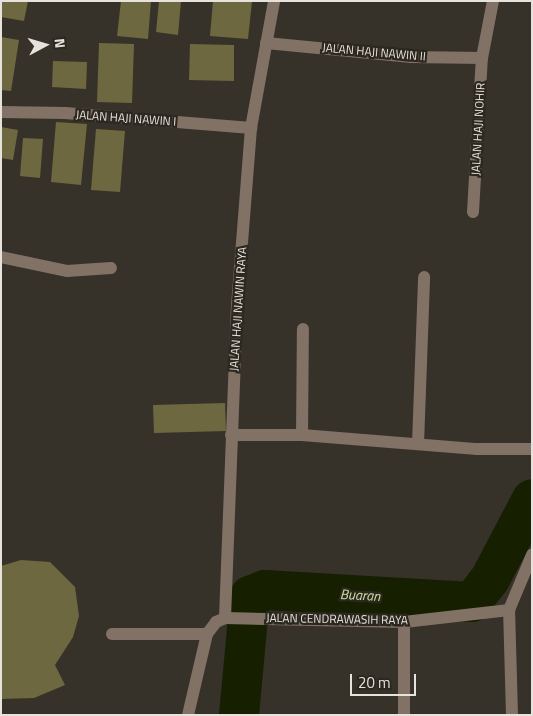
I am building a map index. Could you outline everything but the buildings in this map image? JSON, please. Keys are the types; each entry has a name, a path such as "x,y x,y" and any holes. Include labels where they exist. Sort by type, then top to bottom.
{"street":[{"name":"JALAN HAJI NAWIN RAYA","path":"225,618 237,306 251,128 274,1"},
{"name":"JALAN HAJI NOHIR","path":"473,212 484,52 493,1"},
{"name":"JALAN HAJI NAWIN II","path":"266,43 411,57 484,52"},
{"name":"JALAN HAJI NAWIN I","path":"1,112 65,113 251,128"},
{"path":"1,257 67,271 111,268"},
{"path":"418,444 424,276"},
{"path":"302,435 303,329"},
{"path":"231,435 302,435 477,449 532,449"},
{"path":"512,715 509,610 532,556"},
{"name":"JALAN CENDRAWASIH RAYA","path":"225,618 266,617 404,622 509,610"},
{"path":"188,715 207,634 216,622 225,618"},
{"path":"404,622 404,715"},
{"path":"112,634 207,634"}],"waterway":[{"name":"Buaran","path":"239,715 250,596 265,590 472,602 490,579 532,499"}]}
